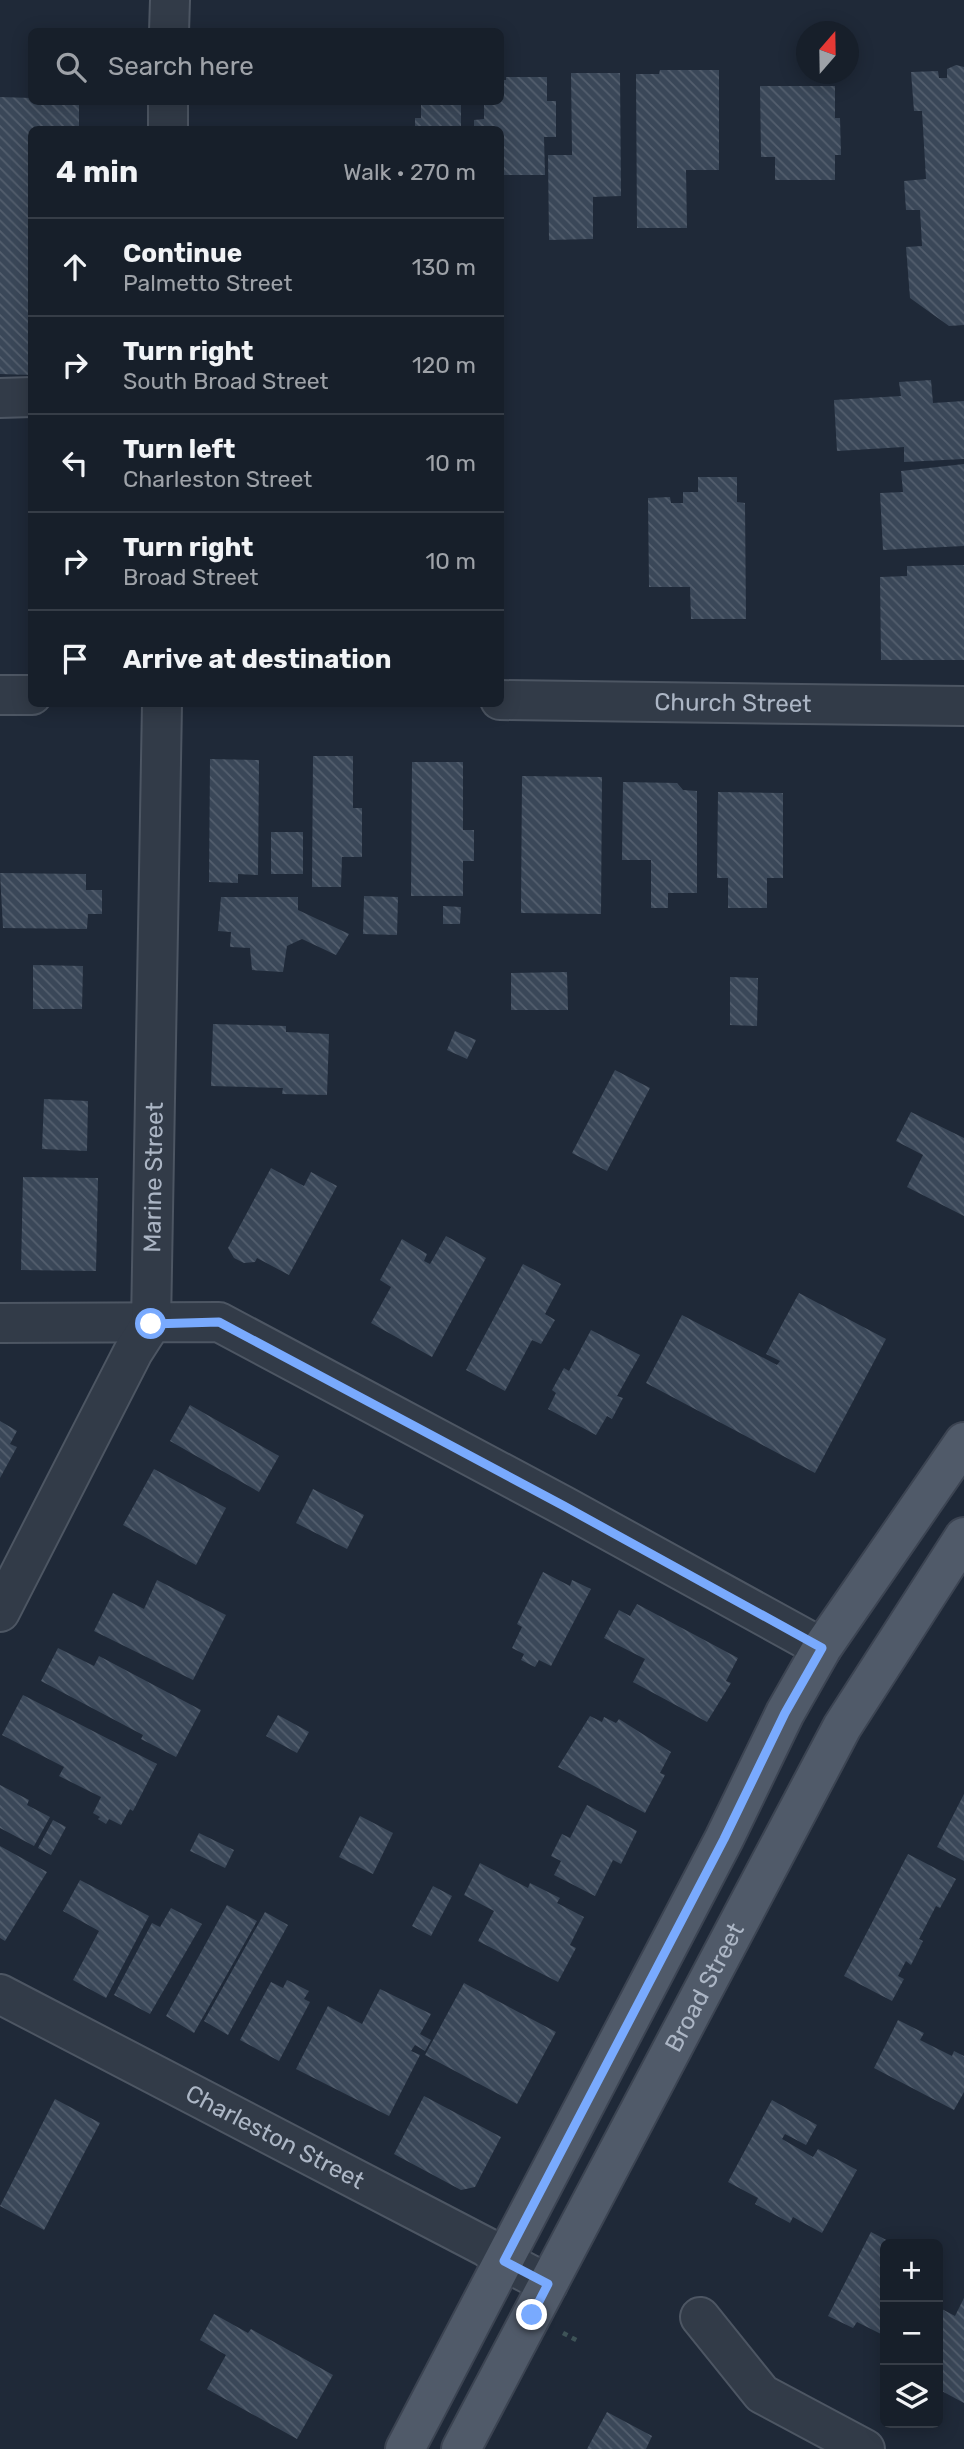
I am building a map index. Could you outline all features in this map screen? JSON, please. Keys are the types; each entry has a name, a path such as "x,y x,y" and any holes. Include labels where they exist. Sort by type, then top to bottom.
{"main road":[{"path":"405,2449 724,1839 785,1713 822,1648 964,1442"},
{"name":"Broad Street","path":"461,2449 842,1727 964,1537"}],"street":[{"path":"169,28 170,0"},
{"path":"168,126 169,105"},
{"path":"0,398 28,397"},
{"path":"0,695 28,695"},
{"name":"Church Street","path":"504,700 964,706"},
{"name":"Marine Street","path":"151,1324 162,707"},
{"path":"0,1323 219,1322 552,1499 822,1648"},
{"path":"0,1612 133,1352 151,1324"},
{"name":"Charleston Street","path":"0,1994 486,2247 504,2261 548,2284"},
{"path":"700,2317 762,2394 865,2449"}],"building":[{"path":"956,65 964,67 964,325 949,326 910,298 906,247 922,246 920,210 906,210 904,181 926,179 922,111 914,111 911,72 938,71 939,78 947,78 947,69"},
{"path":"660,70 719,70 719,170 686,170 687,228 637,228 636,74 659,74"},
{"path":"571,73 620,73 621,196 593,197 593,239 549,240 548,155 572,155"},
{"path":"506,77 547,77 547,101 556,101 556,137 544,137 545,175 504,175 504,126 474,126 474,120 484,119 484,105 504,105"},
{"path":"760,86 835,86 835,118 840,118 841,155 835,155 835,180 775,180 775,157 761,157"},
{"path":"0,97 28,98 28,105 79,105 79,126 28,126 28,375 0,374"},
{"path":"421,105 461,105 461,126 415,126 415,118 421,118"},
{"path":"931,380 933,403 964,401 964,459 904,462 904,447 837,451 834,400 901,396 899,382"},
{"path":"964,464 964,546 883,550 880,493 903,492 901,471"},
{"path":"698,477 737,477 737,502 745,503 746,619 691,619 690,587 649,587 648,498 670,497 671,503 683,503 683,492 698,492"},
{"path":"964,565 964,660 881,660 880,577 907,576 907,566"},
{"path":"313,756 353,756 353,808 362,808 362,857 342,857 341,887 312,887"},
{"path":"210,759 259,760 258,875 238,874 238,883 209,882"},
{"path":"412,762 463,762 463,830 474,830 474,861 463,861 463,896 411,896"},
{"path":"522,776 602,777 601,914 521,913"},
{"path":"623,782 677,783 683,790 697,791 697,893 668,893 668,908 651,908 651,860 622,860"},
{"path":"718,792 783,793 783,878 767,878 767,908 728,908 728,878 717,878"},
{"path":"271,832 303,832 303,874 271,874"},
{"path":"0,873 86,874 86,890 102,890 102,914 88,914 87,929 3,928"},
{"path":"364,896 398,897 397,935 363,934"},
{"path":"221,897 298,897 298,910 349,934 336,955 302,939 287,946 283,972 252,970 250,948 230,947 231,932 218,931"},
{"path":"443,906 461,907 460,924 443,924"},
{"path":"33,965 83,966 82,1009 33,1009"},
{"path":"567,972 568,1010 511,1010 511,973"},
{"path":"730,977 758,978 757,1026 730,1025"},
{"path":"213,1024 286,1026 286,1032 329,1034 327,1095 282,1094 283,1088 211,1086"},
{"path":"455,1031 476,1040 467,1059 447,1050"},
{"path":"615,1070 650,1088 607,1171 572,1153"},
{"path":"44,1099 88,1101 87,1151 42,1149"},
{"path":"911,1112 964,1138 964,1216 907,1187 923,1155 896,1141"},
{"path":"271,1168 304,1186 311,1172 337,1186 289,1275 257,1258 255,1262 244,1263 234,1258 228,1248"},
{"path":"23,1177 98,1178 96,1271 21,1270"},
{"path":"446,1236 486,1258 432,1357 371,1323 391,1287 380,1280 402,1239 427,1254 424,1261 430,1264"},
{"path":"523,1264 561,1284 545,1314 555,1320 541,1344 532,1340 505,1391 466,1370"},
{"path":"799,1293 886,1339 815,1473 646,1383 682,1315 777,1365 780,1361 766,1354"},
{"path":"591,1330 640,1355 617,1396 623,1398 612,1419 607,1416 596,1435 548,1409 556,1393 552,1390 564,1368 569,1371"},
{"path":"190,1405 279,1456 259,1492 170,1441"},
{"path":"0,1421 17,1431 10,1444 17,1447 0,1478"},
{"path":"154,1469 226,1508 196,1565 123,1525"},
{"path":"313,1489 364,1515 347,1549 296,1523"},
{"path":"543,1572 570,1586 572,1580 591,1589 551,1666 539,1660 535,1667 521,1660 524,1654 512,1648 522,1627 517,1624"},
{"path":"157,1580 226,1615 193,1680 94,1631 113,1593 144,1609"},
{"path":"637,1604 738,1658 726,1681 731,1683 707,1722 633,1682 645,1659 604,1638 619,1610 630,1616"},
{"path":"58,1648 94,1666 99,1656 201,1710 176,1757 141,1739 143,1735 41,1681"},
{"path":"23,1695 157,1764 133,1811 130,1809 121,1825 109,1819 106,1824 98,1819 100,1817 93,1813 101,1797 59,1776 64,1767 2,1735"},
{"path":"278,1715 309,1732 297,1753 266,1736"},
{"path":"590,1716 602,1722 604,1717 616,1723 619,1719 671,1752 660,1773 665,1775 645,1813 558,1767"},
{"path":"0,1785 29,1800 27,1805 50,1817 34,1846 0,1828"},
{"path":"964,1794 964,1861 937,1847"},
{"path":"587,1805 637,1831 621,1864 613,1860 595,1896 554,1875 561,1861 551,1856 562,1834 570,1838"},
{"path":"360,1816 393,1833 373,1874 339,1857"},
{"path":"53,1820 66,1827 51,1855 38,1848"},
{"path":"199,1833 234,1850 225,1868 190,1851"},
{"path":"0,1846 47,1872 5,1941 0,1938"},
{"path":"908,1854 956,1879 940,1908 936,1906 919,1939 923,1941 911,1965 906,1961 898,1976 904,1979 892,2001 844,1976"},
{"path":"480,1863 528,1888 530,1883 560,1898 557,1903 584,1917 570,1945 576,1948 558,1982 478,1941 494,1911 464,1895"},
{"path":"80,1880 149,1916 106,1998 73,1980 99,1931 63,1911"},
{"path":"433,1886 452,1896 431,1936 412,1926"},
{"path":"227,1905 257,1921 194,2033 166,2016"},
{"path":"171,1908 202,1924 150,2014 114,1995 152,1923 160,1927"},
{"path":"265,1912 288,1925 228,2035 204,2021"},
{"path":"287,1980 309,1991 304,1999 310,2002 279,2061 240,2040 271,1982 283,1988"},
{"path":"464,1983 556,2032 517,2104 425,2055"},
{"path":"380,1989 431,2014 420,2034 431,2040 425,2051 415,2045 411,2051 420,2055 389,2116 296,2069 328,2006 362,2024"},
{"path":"898,2020 924,2033 920,2040 952,2056 954,2051 964,2056 964,2092 954,2110 874,2068"},
{"path":"424,2096 501,2137 475,2187 461,2190 394,2154"},
{"path":"55,2099 100,2123 44,2230 0,2206"},
{"path":"772,2100 817,2125 806,2145 785,2134 782,2139 813,2157 818,2149 857,2170 822,2233 793,2217 790,2223 755,2204 758,2198 728,2182"},
{"path":"871,2232 884,2239 880,2239 880,2334 857,2322 853,2328 828,2316"},
{"path":"964,2298 964,2403 943,2392 943,2310 955,2316"},
{"path":"214,2314 248,2333 251,2329 333,2375 297,2439 207,2389 226,2355 200,2340"},
{"path":"607,2412 652,2436 646,2449 587,2449"}],"route":[{"path":"151,1324 219,1322 564,1506 822,1648 785,1713 724,1839 614,2045 504,2261 548,2284 532,2315"}]}
